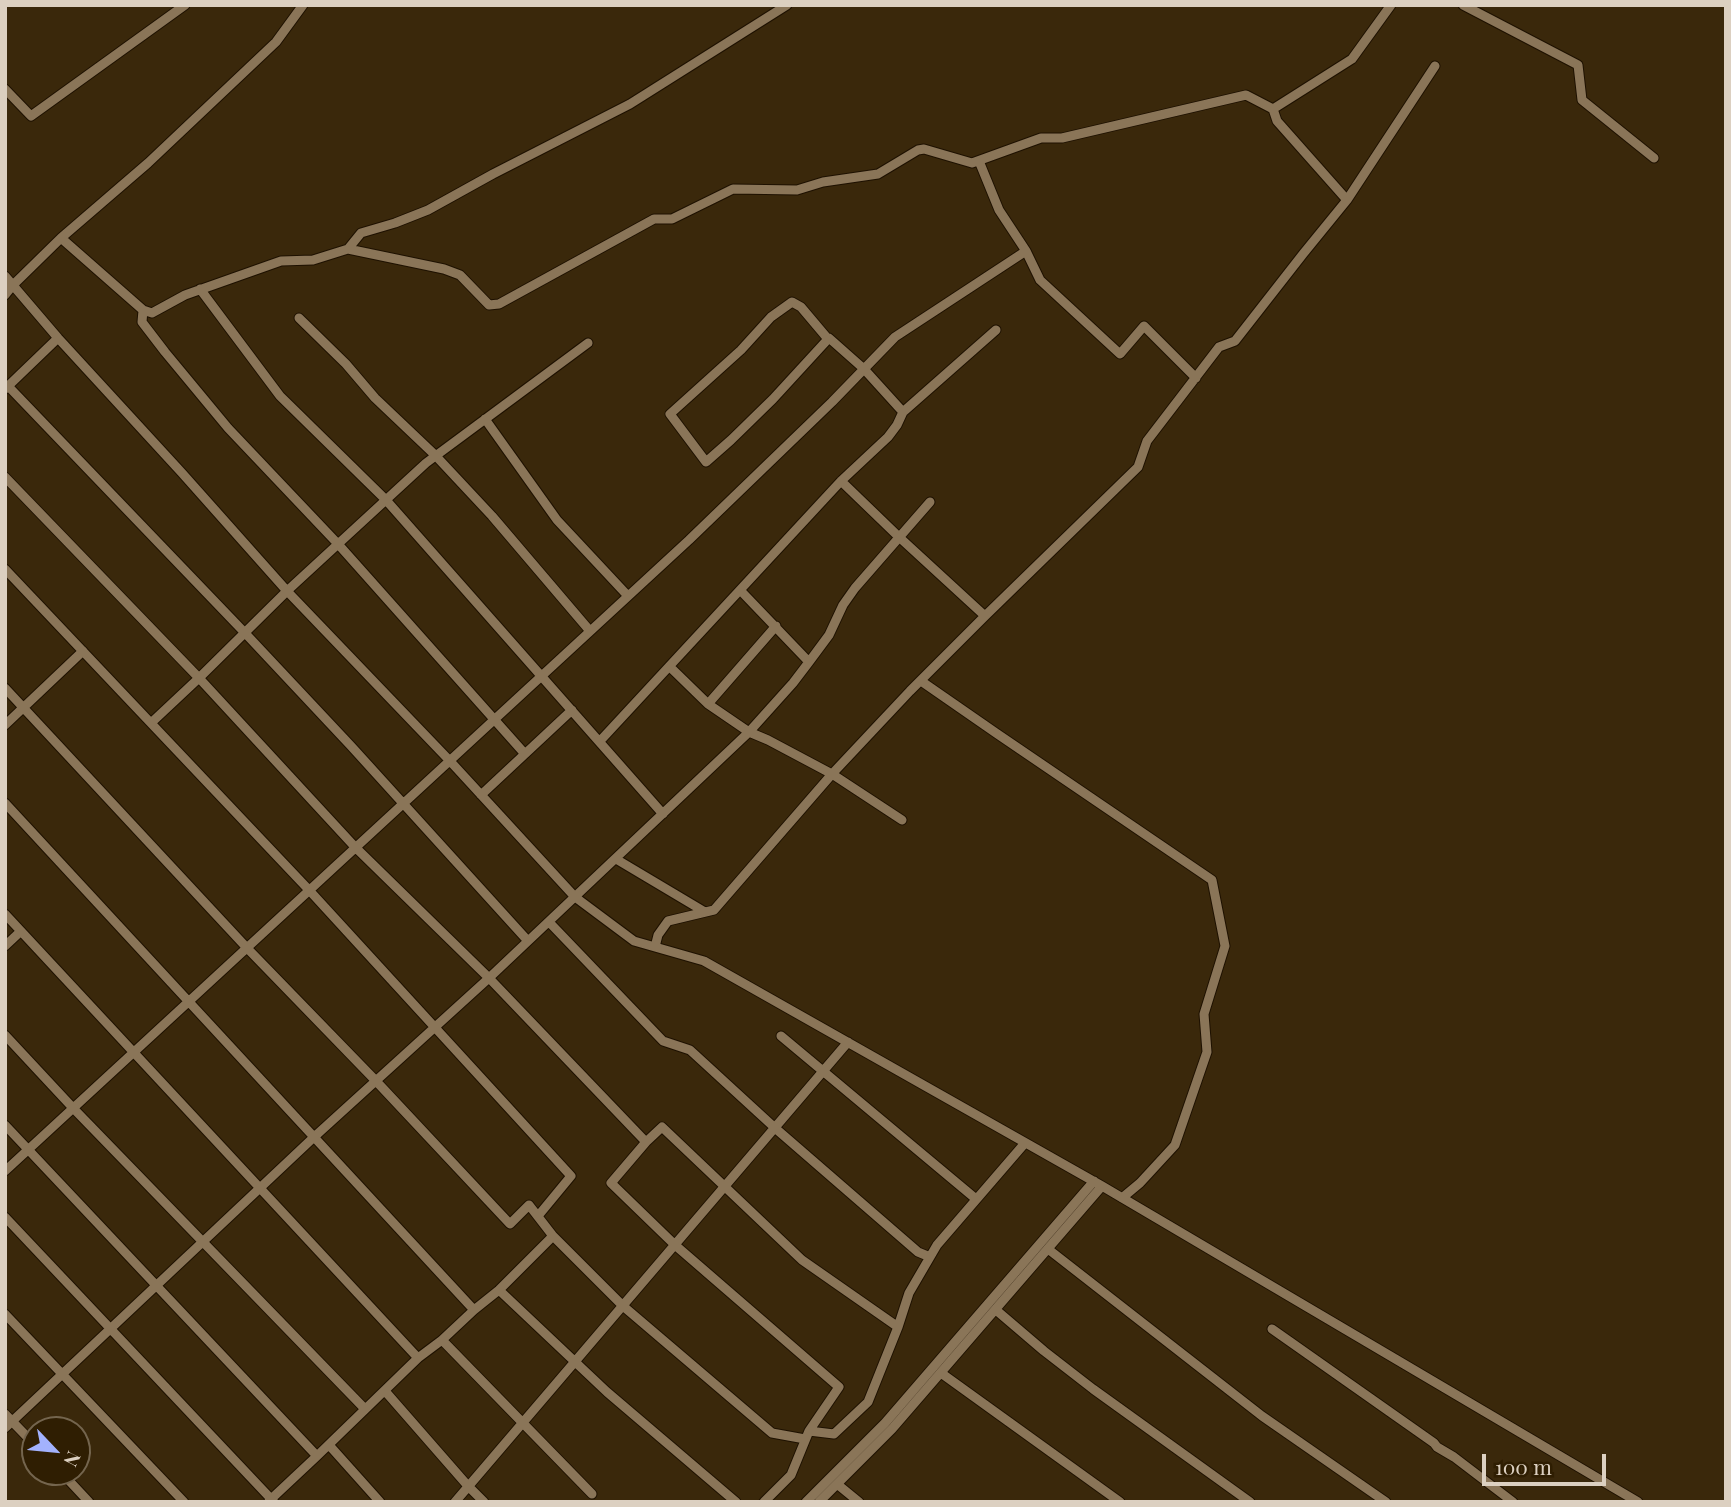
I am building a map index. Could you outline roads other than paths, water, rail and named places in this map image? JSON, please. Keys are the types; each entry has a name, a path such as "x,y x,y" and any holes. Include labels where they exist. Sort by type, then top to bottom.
{"street":[{"path":"5,89 31,116 185,5"},
{"path":"5,295 61,238 148,163 276,42 303,5"},
{"path":"348,249 361,233 396,223 428,209 630,104 787,5"},
{"path":"1273,109 1352,59 1391,5"},
{"path":"1464,5 1578,65 1582,100 1654,158"},
{"path":"655,947 658,935 668,921 714,910 832,774 921,681 1138,467 1147,441 1219,347 1235,341 1347,200 1434,66"},
{"path":"61,238 143,310 152,313 185,295 281,261 313,260 348,249 444,268 460,275 489,305 499,304 654,219 672,219 733,189 797,190 823,182 878,174 924,149 972,163 1041,138 1062,138 1246,95 1273,109 1277,121 1347,200"},
{"path":"979,161 999,210 1026,251 1040,280 1120,355 1144,326 1196,378"},
{"path":"5,1171 689,540 895,337 1026,251"},
{"path":"5,276 287,591 450,761 575,897 634,942 704,961 1098,1184 1637,1502"},
{"path":"200,289 280,396 386,500 663,814"},
{"path":"828,339 773,399 706,461 670,414 741,350 771,317 792,302 801,307 828,339 864,369 903,412"},
{"path":"143,310 142,322 228,428 338,544 525,754"},
{"path":"299,318 492,516 590,631"},
{"path":"600,741 841,481 888,437 903,412 996,330"},
{"path":"58,338 7,388 245,633 528,941"},
{"path":"150,723 287,591 435,456 589,343"},
{"path":"485,419 557,520 628,596"},
{"path":"5,477 199,678 355,847 489,978 646,1142"},
{"path":"841,481 985,616"},
{"path":"5,1413 9,1425 202,1241 489,978 749,732 793,683 829,635 842,605 855,588 930,502"},
{"path":"6,572 309,890 571,1176 538,1216"},
{"path":"740,590 809,662"},
{"path":"708,704 776,626"},
{"path":"5,725 83,651"},
{"path":"670,667 708,704 749,732 832,774 902,820"},
{"path":"921,681 1212,880 1225,946 1204,1014 1206,1052 1175,1145 1140,1183 1122,1198"},
{"path":"5,688 247,948 510,1224 530,1205 553,1236 623,1306 772,1433 834,1434 868,1402 909,1293 937,1245 1026,1143"},
{"path":"481,794 572,710"},
{"path":"5,803 474,1310"},
{"path":"616,859 705,912"},
{"path":"5,914 418,1358"},
{"path":"549,922 663,1041 690,1050 918,1252 930,1257"},
{"path":"5,946 21,931"},
{"path":"5,1035 365,1409"},
{"path":"780,1036 976,1199"},
{"path":"455,1502 848,1042"},
{"path":"5,1125 317,1456"},
{"path":"764,1502 791,1475 807,1435 839,1387 675,1245 611,1183 662,1127 802,1260 898,1327"},
{"path":"819,1502 892,1429 1048,1249 1098,1184"},
{"path":"806,1502 885,1423 1098,1184"},
{"path":"5,1217 271,1501 418,1358 499,1290 553,1236"},
{"path":"1048,1249 1262,1416 1386,1502"},
{"path":"499,1290 617,1401 736,1502"},
{"path":"996,1310 1093,1389 1250,1502"},
{"path":"5,1314 184,1502"},
{"path":"1272,1329 1454,1457 1513,1502"},
{"path":"442,1340 592,1494"},
{"path":"941,1373 1120,1502"},
{"path":"385,1391 484,1502"},
{"path":"329,1445 380,1502"},
{"path":"837,1484 859,1502"},
{"path":"74,1486 89,1502"}]}
